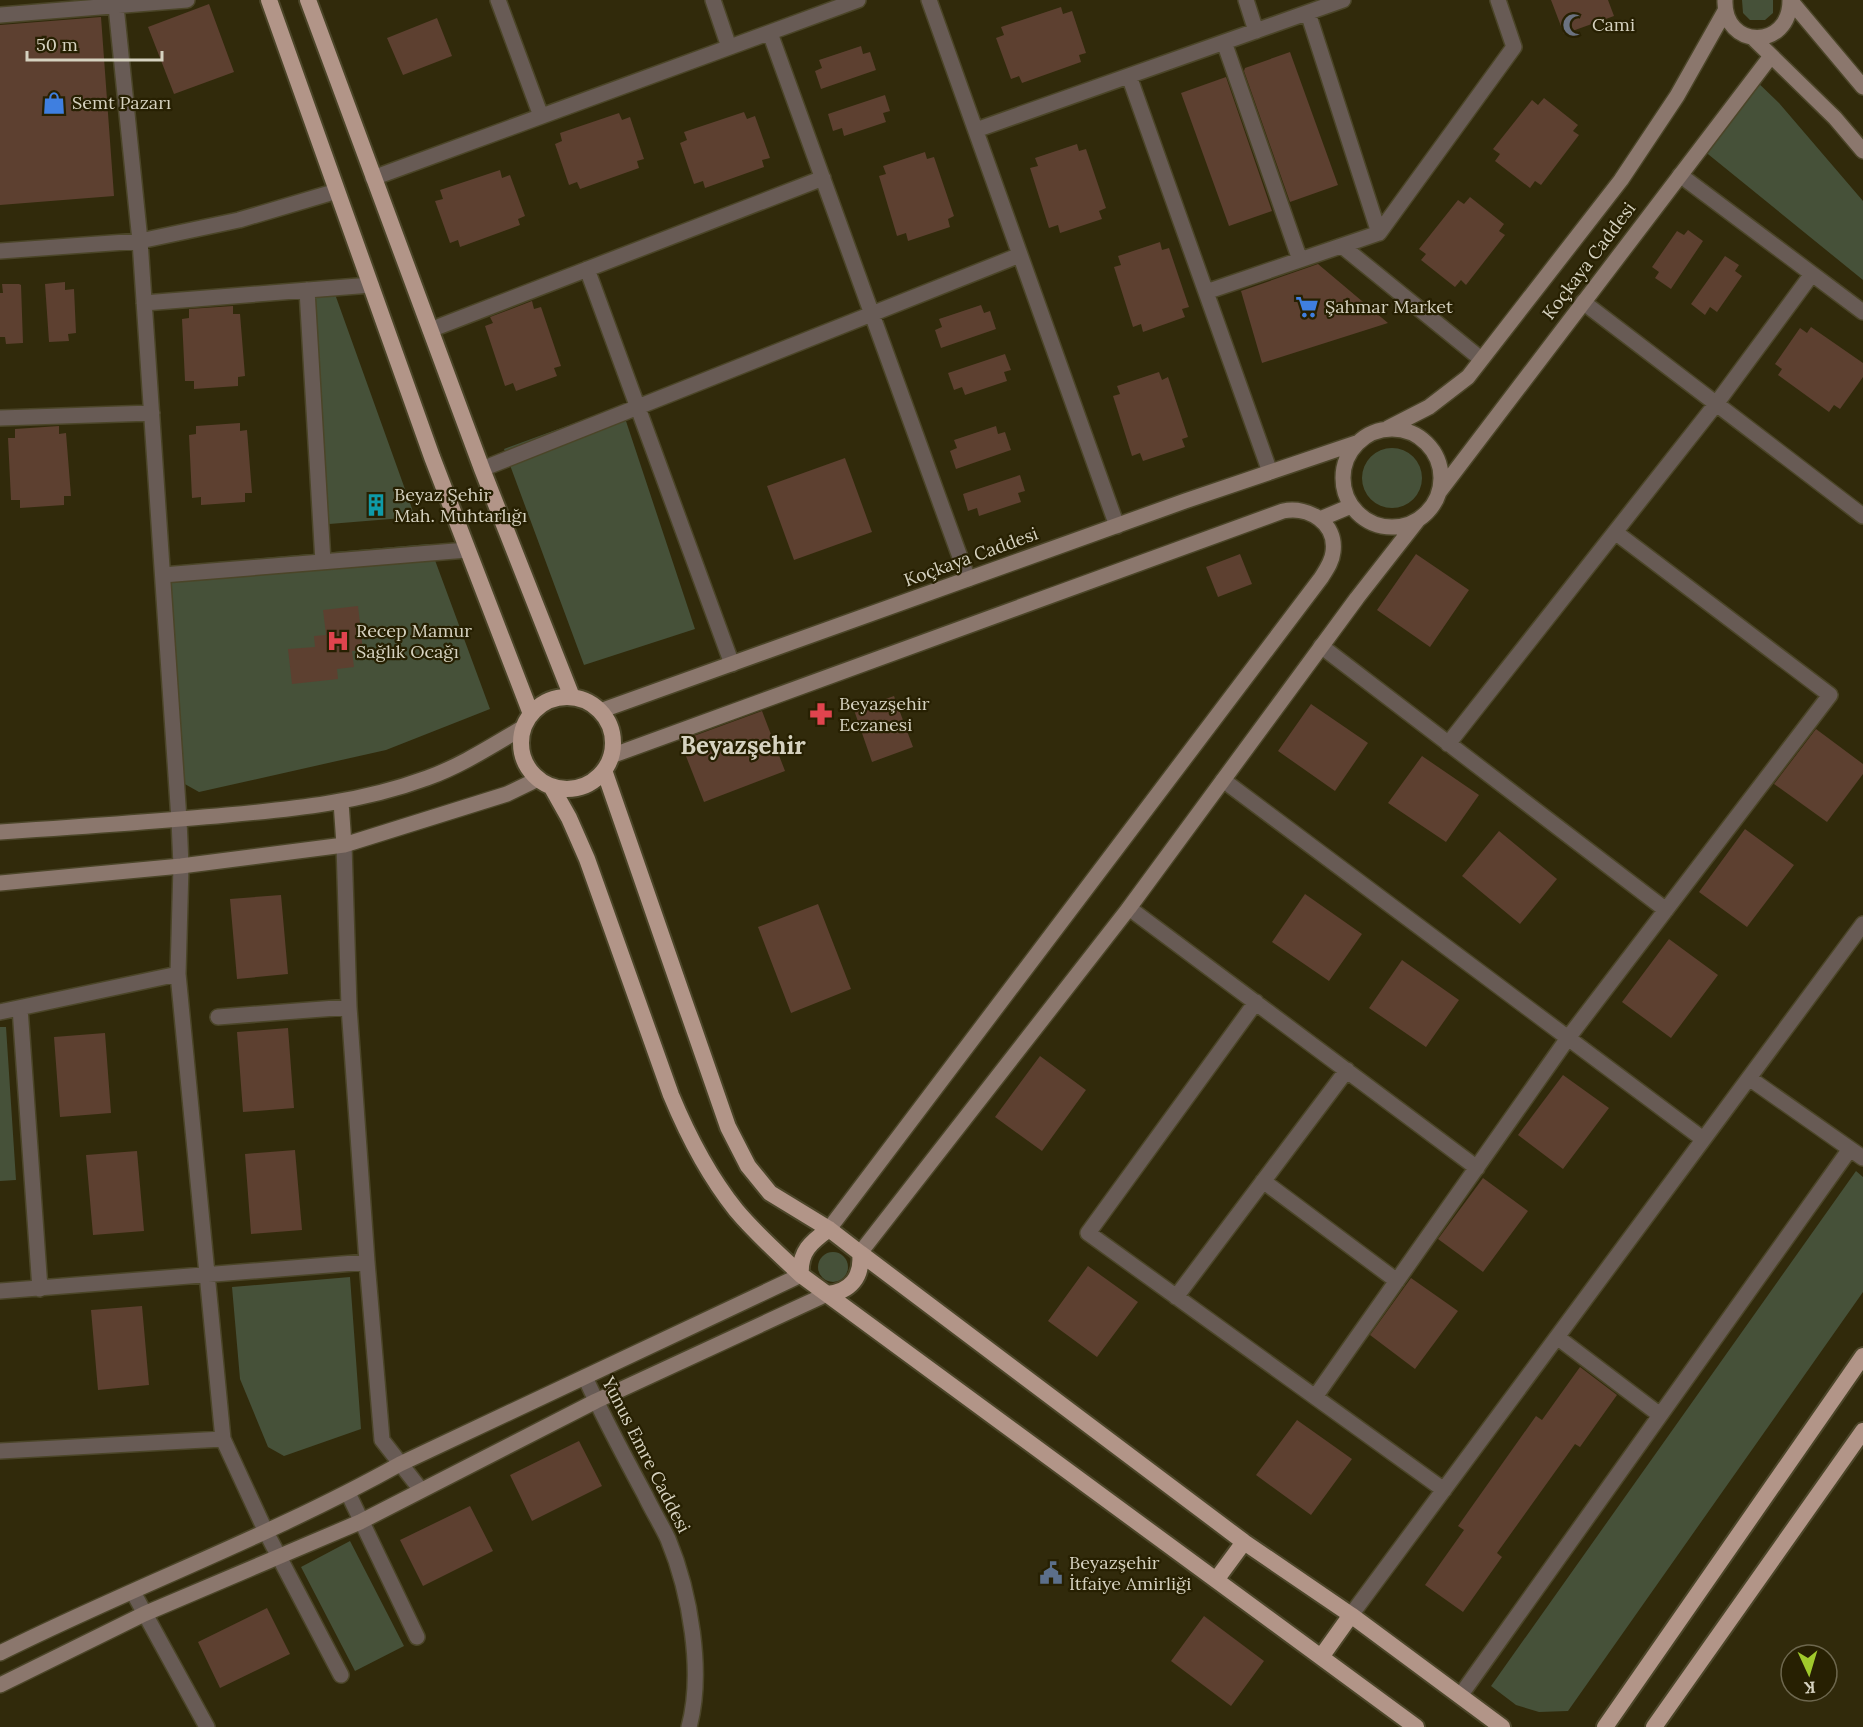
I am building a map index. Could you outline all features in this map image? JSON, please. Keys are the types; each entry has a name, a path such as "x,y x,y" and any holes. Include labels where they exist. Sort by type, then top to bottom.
{"highway":[{"path":"269,0 527,720"},
{"path":"308,0 482,469 572,697"},
{"path":"544,783 565,789 580,787 593,781 608,763 613,740 609,725 600,711 588,702 572,697 556,698 542,704 527,720 520,741 522,755 528,768 544,783 568,818 587,859 671,1095 696,1148 709,1172 737,1210 768,1244 801,1275 1416,1727"},
{"path":"608,763 728,1127 736,1147 748,1166 770,1193 829,1230 1244,1542 1351,1615 1502,1727"},
{"path":"801,1275 802,1255 807,1246 829,1230"},
{"path":"827,1294 837,1293 854,1282 859,1273 860,1253"},
{"path":"1605,1727 1863,1356"},
{"path":"1654,1727 1863,1431"},
{"path":"1216,1580 1244,1542"},
{"path":"1321,1657 1351,1615"}],"main road":[{"path":"1753,38 1763,38 1781,28 1787,20 1790,0"},
{"path":"1790,0 1863,87"},
{"path":"1725,3 1729,21 1735,29 1753,38 1835,118 1863,151"},
{"name":"Koçkaya Caddesi","path":"1388,428 1409,419 1449,393 1468,377 1621,180 1677,96 1725,3"},
{"name":"Koçkaya Caddesi","path":"1440,491 1771,56"},
{"path":"1388,428 1411,432 1430,446 1440,468 1440,491 1428,512 1418,519 1402,526 1384,526 1362,517 1351,506 1343,487 1344,464 1356,443 1365,436 1388,428"},
{"name":"Koçkaya Caddesi","path":"600,711 1116,526 1356,443"},
{"path":"1320,519 1351,506"},
{"path":"608,763 1283,511 1303,510 1320,519 1326,526 1333,543 1331,562 1321,578 829,1230"},
{"path":"860,1253 1129,908 1321,646 1418,519"},
{"path":"0,832 179,820 341,802 428,778 448,769 527,720"},
{"path":"0,883 181,866 344,845 544,783"},
{"path":"341,802 344,845"},
{"path":"0,1654 266,1532 348,1493 400,1464 801,1275"},
{"path":"0,1685 144,1614 360,1522 596,1401 827,1294"}],"street":[{"path":"0,15 187,0"},
{"path":"498,0 541,116"},
{"path":"713,0 729,47"},
{"path":"373,178 858,0"},
{"path":"929,0 1116,526"},
{"path":"1246,0 1256,31"},
{"path":"976,130 1343,0"},
{"path":"1206,292 1379,233 1514,47 1498,0"},
{"path":"116,6 140,241 179,820 181,866 178,974 223,1439 266,1532 341,1675"},
{"path":"1308,12 1379,233"},
{"path":"770,33 968,579"},
{"path":"1224,42 1300,260"},
{"path":"1129,76 1270,472"},
{"path":"1680,175 1863,312"},
{"path":"430,330 823,178"},
{"path":"0,251 140,241 239,220 338,191"},
{"path":"1342,246 1481,359"},
{"path":"482,469 1020,255"},
{"path":"587,269 732,664"},
{"path":"1448,744 1716,404 1812,274"},
{"path":"144,303 371,285"},
{"path":"307,290 323,562"},
{"path":"1583,302 1863,516"},
{"path":"0,417 152,413"},
{"path":"1315,1397 1568,1038 1830,695 1615,532"},
{"path":"163,575 467,550"},
{"path":"1321,646 1666,910"},
{"path":"1223,780 1703,1139"},
{"path":"344,845 349,1007 382,1440 421,1490"},
{"path":"1129,908 1477,1168"},
{"path":"1351,1615 1863,924"},
{"path":"0,1012 178,974"},
{"path":"1256,1002 1088,1233 1444,1490"},
{"path":"219,1017 349,1007"},
{"path":"20,1008 40,1289"},
{"path":"1176,1297 1347,1070"},
{"path":"1749,1078 1863,1158"},
{"path":"1460,1696 1850,1149"},
{"path":"1263,1181 1397,1281"},
{"path":"0,1291 367,1262"},
{"path":"1557,1337 1660,1415"},
{"name":"Yunus Emre Caddesi","path":"585,1377 668,1540 679,1576 690,1620 695,1657 694,1700 689,1727"},
{"path":"0,1451 223,1439"},
{"path":"348,1493 417,1637"},
{"path":"133,1592 207,1727"}],"green space":[{"path":"1742,0 1773,0 1773,13 1765,20 1750,20 1743,13"},
{"path":"1751,76 1779,103 1863,201 1863,280 1698,146"},
{"path":"331,283 415,517 317,525 301,285"},
{"path":"621,406 695,629 584,665 504,449"},
{"path":"1392,448 1413,457 1422,478 1413,499 1392,508 1371,499 1362,478 1371,457"},
{"path":"429,544 490,709 386,750 199,792 183,783 170,566"},
{"path":"0,1027 6,1027 16,1180 0,1181"},
{"path":"1856,1171 1863,1177 1863,1292 1568,1711 1539,1712 1516,1705 1491,1686"},
{"path":"833,1252 843,1257 848,1267 843,1277 833,1282 823,1277 818,1267 823,1257"},
{"path":"350,1277 361,1429 284,1456 268,1447 240,1379 232,1287"},
{"path":"350,1541 404,1646 355,1671 301,1567"}],"building":[{"name":"Cami","path":"1551,0 1608,0 1614,16 1564,34"},
{"path":"209,4 234,72 174,94 148,27"},
{"path":"1061,7 1063,14 1072,11 1086,53 1079,55 1081,62 1022,83 1019,76 1011,79 996,38 1004,35 1001,27"},
{"name":"Semt Pazarı","path":"101,17 114,196 0,205 0,25"},
{"path":"437,18 452,56 403,75 387,38"},
{"path":"861,46 863,54 870,52 876,70 821,89 815,71 822,68 819,60"},
{"path":"1290,52 1338,185 1290,202 1244,71 1245,68"},
{"path":"1226,77 1272,211 1229,226 1181,93"},
{"path":"885,95 890,111 883,113 886,122 844,136 842,128 833,131 828,114"},
{"path":"1544,98 1578,125 1573,131 1579,135 1541,185 1535,181 1530,188 1495,161 1500,154 1493,149 1532,100 1538,105"},
{"path":"744,112 747,119 755,116 770,158 762,160 764,167 705,188 703,181 694,184 680,143 687,140 684,132"},
{"path":"619,113 622,120 630,117 644,159 637,161 639,168 580,189 577,182 569,185 555,144 562,141 560,133"},
{"path":"1077,144 1079,151 1086,149 1106,208 1099,211 1102,219 1060,233 1058,225 1049,228 1030,168 1038,166 1035,158"},
{"path":"925,152 927,159 934,157 954,216 948,219 950,227 908,241 906,233 897,236 879,176 886,174 883,166"},
{"path":"500,170 502,178 510,175 525,216 518,219 520,225 460,247 458,240 450,243 435,201 443,199 440,190"},
{"path":"1470,197 1504,224 1499,231 1505,235 1466,285 1461,280 1455,287 1421,260 1426,254 1419,249 1458,200 1464,204"},
{"path":"1688,230 1703,241 1671,289 1655,278 1659,272 1652,267 1677,231 1684,235"},
{"path":"1160,242 1162,250 1169,248 1189,307 1182,309 1185,317 1143,332 1141,324 1133,327 1114,267 1121,265 1118,256"},
{"path":"1725,256 1739,265 1735,271 1742,276 1717,312 1710,307 1705,315 1691,304"},
{"name":"Şahmar Market","path":"1318,264 1388,323 1262,363 1241,291"},
{"path":"65,282 65,290 74,289 76,333 68,334 69,341 49,342 45,284"},
{"path":"2,284 21,285 23,343 6,344 5,337 0,337"},
{"path":"532,301 534,309 541,307 561,366 554,368 557,376 516,391 513,383 505,386 485,326 493,323 490,317"},
{"path":"981,305 984,313 990,311 996,329 941,348 935,330 942,327 939,319"},
{"path":"233,306 233,314 240,314 245,376 238,377 238,386 194,389 194,381 185,381 182,319 189,318 189,309"},
{"path":"1811,327 1863,363 1863,377 1840,409 1834,405 1829,412 1778,375 1782,369 1775,364 1800,328 1807,333"},
{"path":"1005,354 1011,370 1004,372 1007,381 965,395 962,387 954,390 948,373"},
{"path":"1159,372 1162,380 1168,377 1188,437 1182,439 1185,447 1143,461 1140,453 1132,456 1113,396 1120,394 1117,386"},
{"path":"240,423 240,431 247,430 252,493 245,493 245,502 201,505 201,497 192,498 189,435 196,434 196,426"},
{"path":"59,426 59,434 66,433 71,496 64,496 64,505 20,508 20,500 11,500 8,438 15,438 15,429"},
{"path":"996,426 998,434 1005,432 1011,450 956,469 950,451 957,448 954,440"},
{"path":"845,458 872,532 794,560 767,486"},
{"path":"1020,475 1025,491 1018,493 1021,502 979,516 977,508 968,511 963,494"},
{"name":"Beyaz Şehir Mah. Muhtarlığı","path":"368,492 383,492 384,517 369,518"},
{"path":"1240,554 1252,584 1218,597 1206,567"},
{"path":"1416,554 1469,590 1430,647 1377,610"},
{"name":"Recep Mamur Sağlık Ocağı","path":"358,606 363,650 352,651 354,667 337,669 338,679 292,684 288,649 315,647 314,636 326,635 323,610"},
{"path":"894,696 913,747 872,762 854,710"},
{"path":"1311,704 1368,743 1335,791 1278,751"},
{"path":"762,711 785,771 704,802 680,741"},
{"path":"1816,729 1863,764 1863,774 1827,822 1774,784"},
{"path":"1422,756 1479,795 1446,842 1388,803"},
{"path":"1745,829 1794,865 1747,927 1699,892"},
{"path":"1499,831 1557,879 1520,924 1462,876"},
{"path":"1305,894 1362,934 1329,981 1272,942"},
{"path":"281,895 288,974 237,979 230,899"},
{"path":"818,904 851,989 791,1013 758,927"},
{"path":"1669,939 1718,975 1671,1038 1622,1002"},
{"path":"1402,960 1459,1000 1426,1047 1369,1008"},
{"path":"288,1028 294,1108 243,1112 237,1032"},
{"path":"105,1033 111,1113 60,1117 54,1037"},
{"path":"1040,1056 1086,1090 1042,1151 995,1117"},
{"path":"1563,1075 1609,1108 1563,1169 1518,1135"},
{"path":"295,1150 302,1230 251,1234 245,1154"},
{"path":"137,1151 144,1231 93,1235 86,1155"},
{"path":"1483,1178 1528,1211 1483,1272 1438,1239"},
{"path":"1088,1266 1138,1302 1097,1357 1048,1321"},
{"path":"1411,1278 1458,1311 1415,1369 1370,1335"},
{"path":"142,1306 149,1385 98,1390 91,1310"},
{"path":"1580,1367 1617,1395 1580,1447 1575,1444 1497,1553 1502,1557 1463,1612 1425,1585 1464,1530 1458,1526 1536,1416 1542,1420"},
{"path":"1297,1420 1352,1459 1311,1515 1256,1475"},
{"path":"579,1441 602,1486 532,1521 510,1475"},
{"path":"470,1506 493,1551 423,1586 400,1540"},
{"path":"267,1608 290,1654 220,1688 198,1642"},
{"path":"1204,1616 1264,1661 1231,1706 1171,1661"}],"place":[{"name":"Cami","path":"1574,25"},
{"name":"Semt Pazarı","path":"54,103"},
{"name":"Şahmar Market","path":"1307,307"},
{"name":"Beyaz Şehir Mah. Muhtarlığı","path":"376,505"},
{"name":"Recep Mamur Sağlık Ocağı","path":"338,641"},
{"name":"Beyazşehir Eczanesi","path":"821,714"},
{"name":"Beyazşehir İtfaiye Amirliği","path":"1051,1573"}],"district":[{"name":"Beyazşehir","path":"743,746"}]}
